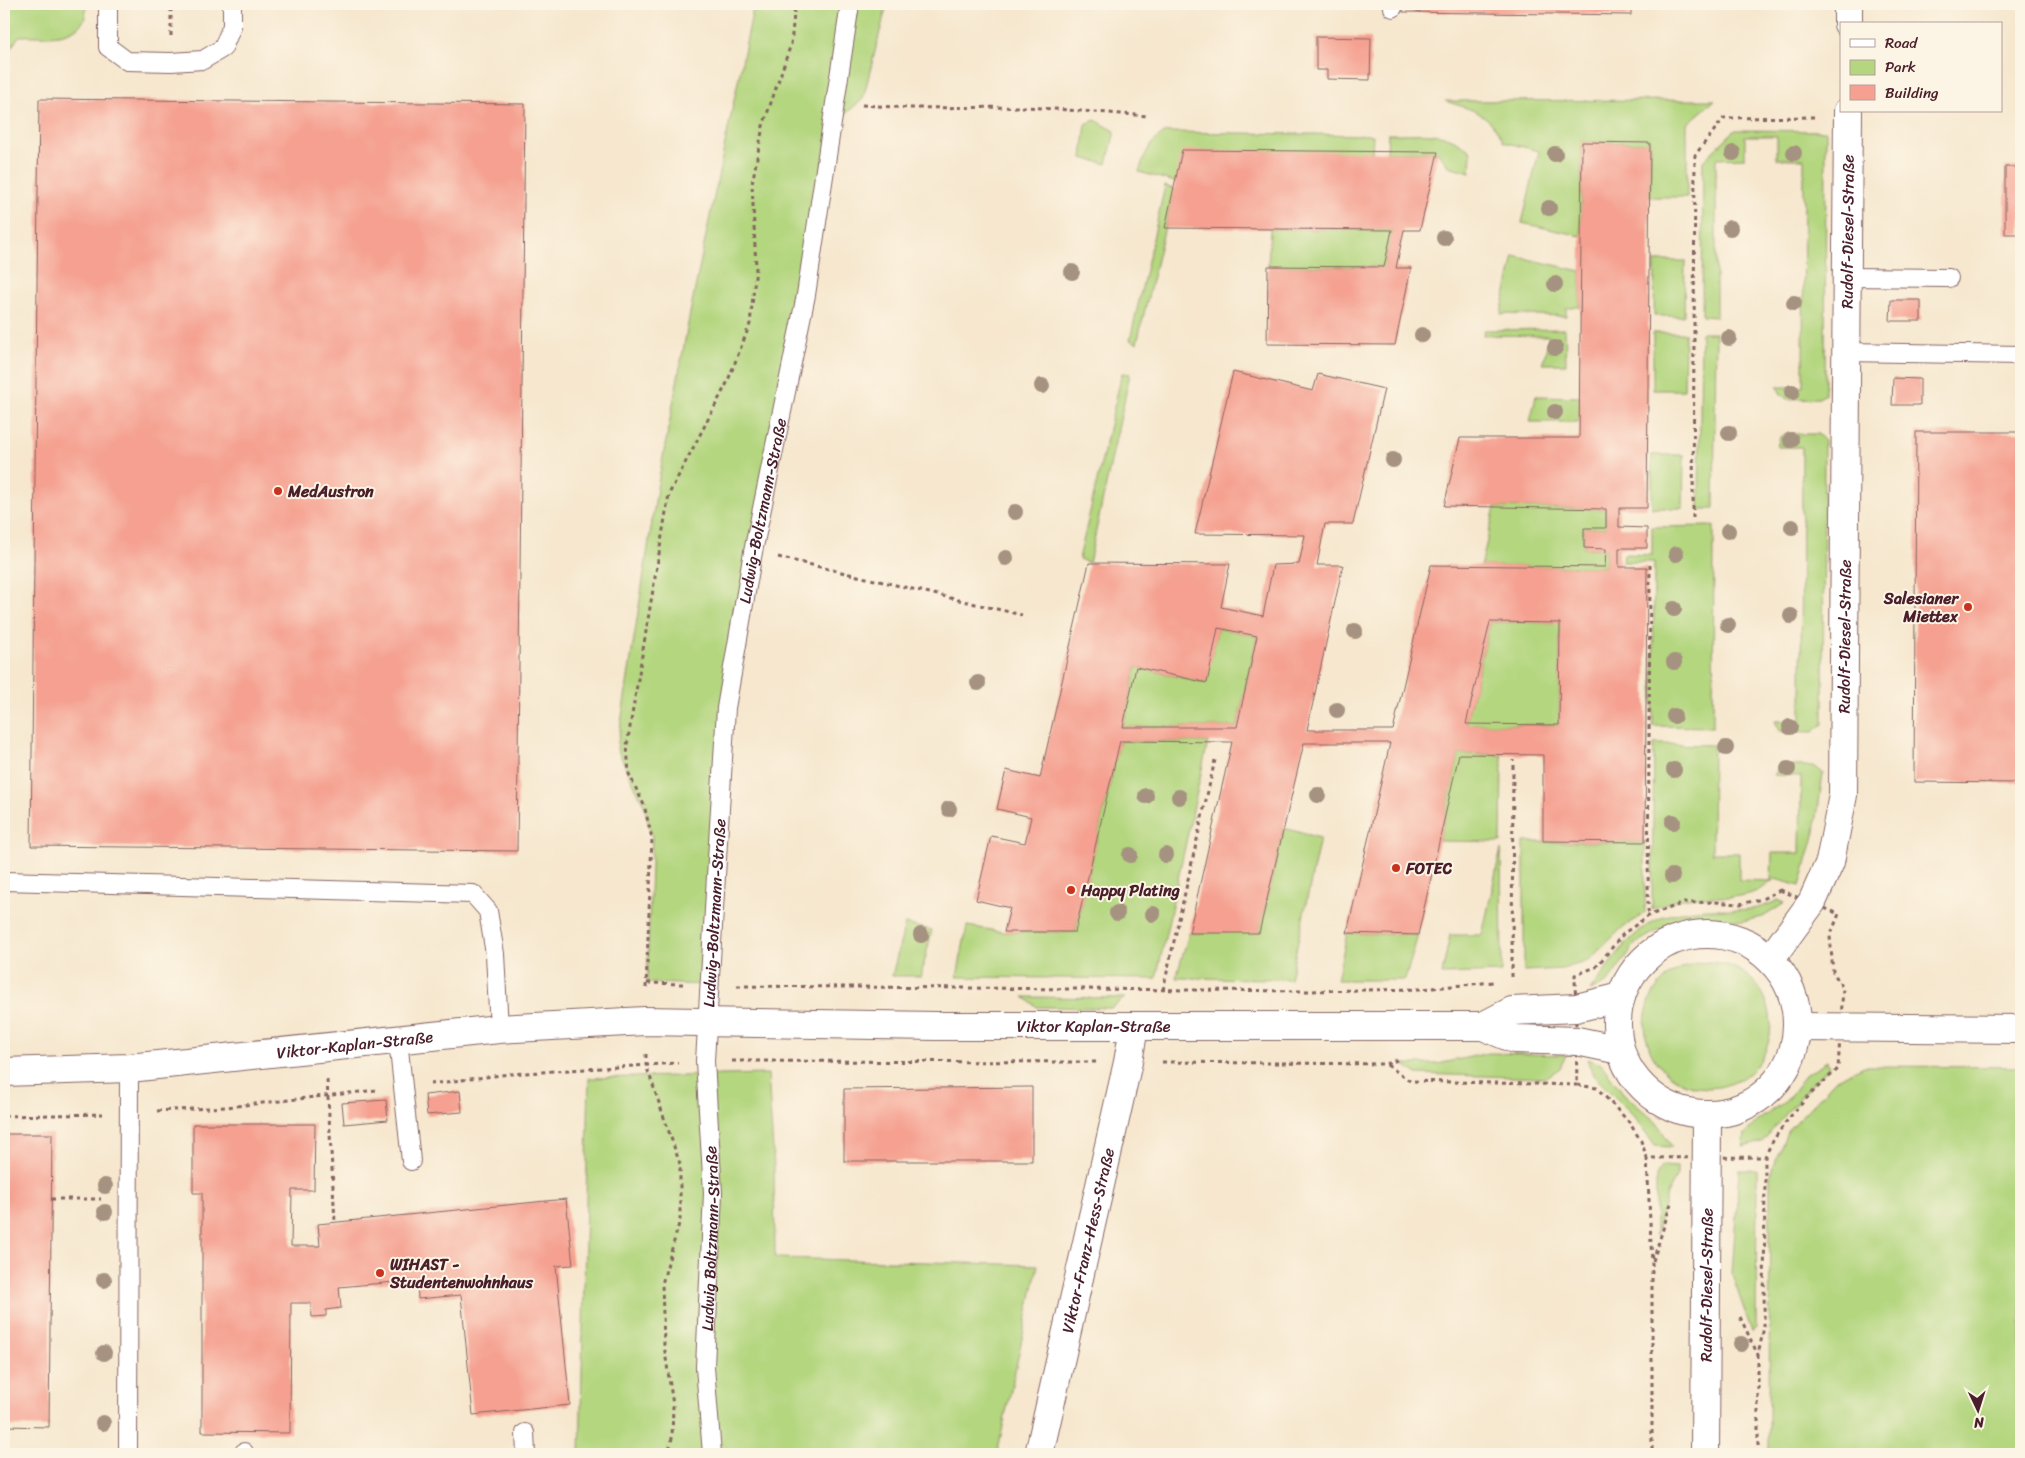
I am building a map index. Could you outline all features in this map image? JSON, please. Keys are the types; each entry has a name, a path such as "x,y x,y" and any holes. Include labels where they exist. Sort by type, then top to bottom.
{"street":[{"path":"1848,4 1848,22"},
{"name":"Rudolf-Diesel-Straße","path":"1771,958 1812,902 1830,862 1843,795 1848,114"},
{"path":"1698,933 1739,939 1771,958 1790,986 1799,1027 1793,1057 1774,1087 1741,1109 1707,1115 1676,1110 1651,1095 1631,1074 1620,1050 1616,1024 1620,997 1636,968 1663,945 1698,933"},
{"name":"Viktor Kaplan-Straße","path":"1483,1026 1512,1011 1576,1008 1620,997"},
{"name":"Viktor-Kaplan-Straße","path":"4,1072 129,1068 499,1029 645,1021 706,1022"},
{"name":"Viktor Kaplan-Straße","path":"706,1022 1134,1027 1483,1026 1514,1039 1577,1041 1620,1050"},
{"name":"Viktor-Franz-Hess-Straße","path":"1039,1454 1128,1062 1134,1027"},
{"path":"1799,1027 2021,1029"},
{"name":"Rudolf-Diesel-Straße","path":"1705,1454 1707,1115"}],"lane":[{"path":"108,4 108,47 127,61 170,62 203,60 223,48 232,26 232,4"},
{"name":"Ludwig-Boltzmann-Straße","path":"706,1022 726,708 753,552 806,295 850,4"},
{"path":"1846,277 1949,278"},
{"path":"1846,352 2021,355"},
{"path":"4,881 473,894 488,911 495,954 499,1029"},
{"name":"Ludwig Boltzmann-Straße","path":"706,1022 705,1061 713,1193 705,1367 712,1454"},
{"path":"398,1040 411,1161"},
{"path":"128,1454 129,1068"},
{"path":"525,1433 526,1454"}],"path":[{"path":"668,1454 672,1438 673,1405 664,1345 662,1284 680,1220 680,1164 646,1065 646,983 652,838 644,805 629,774 627,745 669,494 728,383 750,324 756,268 752,184 763,126 791,44 795,4"},
{"path":"836,98 863,105 891,107 1027,107 1149,116"},
{"path":"1693,518 1694,155 1724,118 1848,114"},
{"path":"753,552 1022,615"},
{"path":"1650,565 1648,910 1650,915"},
{"path":"1163,990 1215,760"},
{"path":"1512,977 1513,760"},
{"path":"1577,1085 1575,975 1596,967 1624,933 1650,915 1684,903 1715,902 1740,904 1762,899 1780,890 1839,914 1830,936 1833,972 1843,988 1838,1069 1821,1084 1772,1141 1765,1157 1764,1327 1758,1355 1758,1454"},
{"path":"646,983 1163,990 1413,989 1492,982"},
{"path":"324,1047 329,1095 335,1222"},
{"path":"4,1116 129,1113 227,1107 509,1074 705,1061 1386,1064 1410,1081 1577,1085 1597,1088 1629,1122 1641,1141 1647,1158 1652,1264 1652,1454"},
{"path":"1647,1158 1765,1157"},
{"path":"51,1199 129,1199"}],"green space":[{"path":"4,4 87,4 85,18 78,27 54,36 19,36 4,59"},
{"path":"754,4 887,4 863,99 831,126 726,708 709,985 647,983 652,838 644,805 617,749 657,489 691,308"},
{"path":"1715,100 1687,124 1687,197 1650,197 1650,143 1582,142 1581,236 1522,223 1539,151 1504,142 1486,118 1473,110 1445,101"},
{"path":"1095,120 1115,131 1107,164 1082,158 1086,124"},
{"path":"1735,130 1826,131 1825,394 1819,398 1787,399 1777,387 1803,387 1804,159 1777,159 1777,136 1745,136 1745,158 1716,159 1716,317 1702,316 1703,161"},
{"path":"1166,132 1373,135 1372,152 1175,182 1139,172 1148,149 1155,140"},
{"path":"1388,134 1432,134 1451,139 1471,152 1470,172 1448,166 1438,152 1387,152"},
{"path":"1165,186 1174,189 1137,343 1130,340"},
{"path":"1270,229 1392,230 1384,267 1268,266"},
{"path":"1514,256 1581,271 1580,307 1566,308 1566,316 1501,314"},
{"path":"1655,261 1685,261 1684,316 1654,316"},
{"path":"1565,329 1566,364 1543,364 1549,336 1483,335 1484,330"},
{"path":"1653,333 1685,333 1684,390 1653,390"},
{"path":"1701,333 1716,333 1714,509 1699,509"},
{"path":"1122,373 1130,374 1089,563 1079,559"},
{"path":"1536,396 1580,397 1579,422 1530,422"},
{"path":"1786,434 1818,434 1824,440 1823,724 1813,732 1780,731 1775,721 1801,721 1802,447 1777,447 1780,437"},
{"path":"1652,455 1684,455 1683,508 1652,508"},
{"path":"1495,507 1606,509 1606,528 1584,528 1584,548 1606,549 1605,567 1481,566"},
{"path":"1714,526 1713,727 1653,726 1654,562 1623,562 1624,554 1652,555 1652,527"},
{"path":"1490,622 1560,623 1559,725 1466,724"},
{"path":"1218,628 1257,636 1237,727 1123,727 1136,667 1206,683"},
{"path":"1120,741 1208,742 1156,979 957,977 967,926 1004,932 1075,932"},
{"path":"1654,744 1713,745 1712,853 1739,853 1739,880 1771,881 1772,853 1800,853 1801,776 1774,775 1780,766 1814,766 1823,773 1815,832 1800,886 1775,879 1763,888 1741,896 1682,899 1652,909"},
{"path":"1459,754 1502,755 1501,842 1439,841"},
{"path":"1284,828 1320,838 1290,979 1176,978 1189,933 1259,932"},
{"path":"1524,842 1645,842 1645,913 1621,929 1588,961 1562,969 1524,971"},
{"path":"1501,849 1502,972 1442,974 1450,935 1482,935"},
{"path":"1778,900 1785,903 1763,917 1743,921 1712,917 1687,919 1660,929 1636,943 1608,982 1590,991 1628,942 1654,921 1671,914 1691,910 1754,909"},
{"path":"905,924 932,930 921,976 892,976"},
{"path":"1347,933 1418,935 1405,980 1337,980"},
{"path":"1708,962 1732,967 1752,981 1766,1001 1771,1025 1766,1049 1752,1069 1732,1083 1708,1088 1684,1083 1664,1069 1650,1049 1645,1025 1650,1001 1664,981 1684,967"},
{"path":"1024,997 1125,998 1111,1008 1037,1007"},
{"path":"1489,1053 1566,1055 1560,1068 1545,1078 1417,1074 1403,1064 1438,1064"},
{"path":"1587,1059 1601,1064 1624,1094 1657,1123 1672,1147 1655,1146 1635,1117 1593,1075"},
{"path":"1827,1061 1829,1068 1818,1077 1762,1142 1743,1147 1745,1134 1757,1121 1786,1101 1807,1073"},
{"path":"1864,1066 2021,1067 2021,1454 1769,1454 1770,1174 1787,1132 1836,1079"},
{"path":"768,1074 774,1167 775,1258 1038,1265 997,1454 580,1454 589,1078"},
{"path":"1662,1166 1677,1167 1677,1175 1667,1194 1656,1236 1656,1176"},
{"path":"1739,1170 1757,1170 1756,1328 1752,1332 1732,1275"}],"building":[{"path":"1404,4 1631,4 1631,15 1403,12"},
{"path":"1316,37 1371,38 1370,80 1327,79 1327,70 1316,70"},
{"name":"MedAustron","path":"39,99 525,104 517,851 31,846"},
{"path":"1582,142 1650,143 1647,508 1619,508 1619,527 1647,528 1647,548 1619,548 1619,567 1647,567 1645,842 1543,841 1543,755 1459,754 1418,935 1347,933 1390,743 1304,743 1259,933 1189,933 1232,742 1120,741 1075,932 1004,932 1010,908 976,900 991,836 1025,843 1031,817 997,809 1006,770 1040,778 1089,563 1230,564 1221,607 1263,616 1273,565 1299,564 1305,535 1195,534 1233,372 1313,391 1318,374 1384,389 1353,524 1325,524 1317,565 1343,565 1307,730 1393,730 1431,565 1605,567 1606,549 1584,548 1584,528 1606,528 1606,509 1444,506 1460,438 1579,438","holes":["1490,622 1560,623 1559,725 1466,724","1218,628 1257,636 1237,727 1123,727 1136,667 1207,683"]},
{"path":"1182,150 1438,152 1420,230 1404,230 1396,268 1411,268 1395,345 1267,344 1268,266 1384,267 1392,230 1165,228"},
{"path":"2005,167 2021,167 2021,234 2005,234"},
{"path":"1891,300 1921,300 1921,321 1890,321"},
{"path":"1893,378 1920,379 1920,405 1892,405"},
{"name":"Salesianer Miettex","path":"1916,432 2021,432 2021,783 1914,782"},
{"path":"1032,1087 1032,1161 844,1161 844,1089"},
{"path":"460,1091 462,1112 427,1115 425,1095"},
{"path":"386,1100 388,1120 344,1124 342,1103"},
{"name":"WIHAST - Studentenwohnhaus","path":"193,1124 315,1124 314,1190 292,1190 291,1246 320,1246 318,1224 566,1199 573,1265 556,1266 570,1405 473,1415 461,1295 418,1299 417,1280 339,1287 341,1308 326,1310 326,1316 312,1317 311,1303 291,1303 290,1433 202,1432 202,1193 193,1193"},
{"path":"4,1134 52,1134 49,1427 4,1426"}],"place":[{"name":"MedAustron","path":"278,491"},
{"name":"Salesianer Miettex","path":"1968,607"},
{"name":"FOTEC","path":"1396,868"},
{"name":"Happy Plating","path":"1071,890"},
{"name":"WIHAST - Studentenwohnhaus","path":"380,1273"}]}
